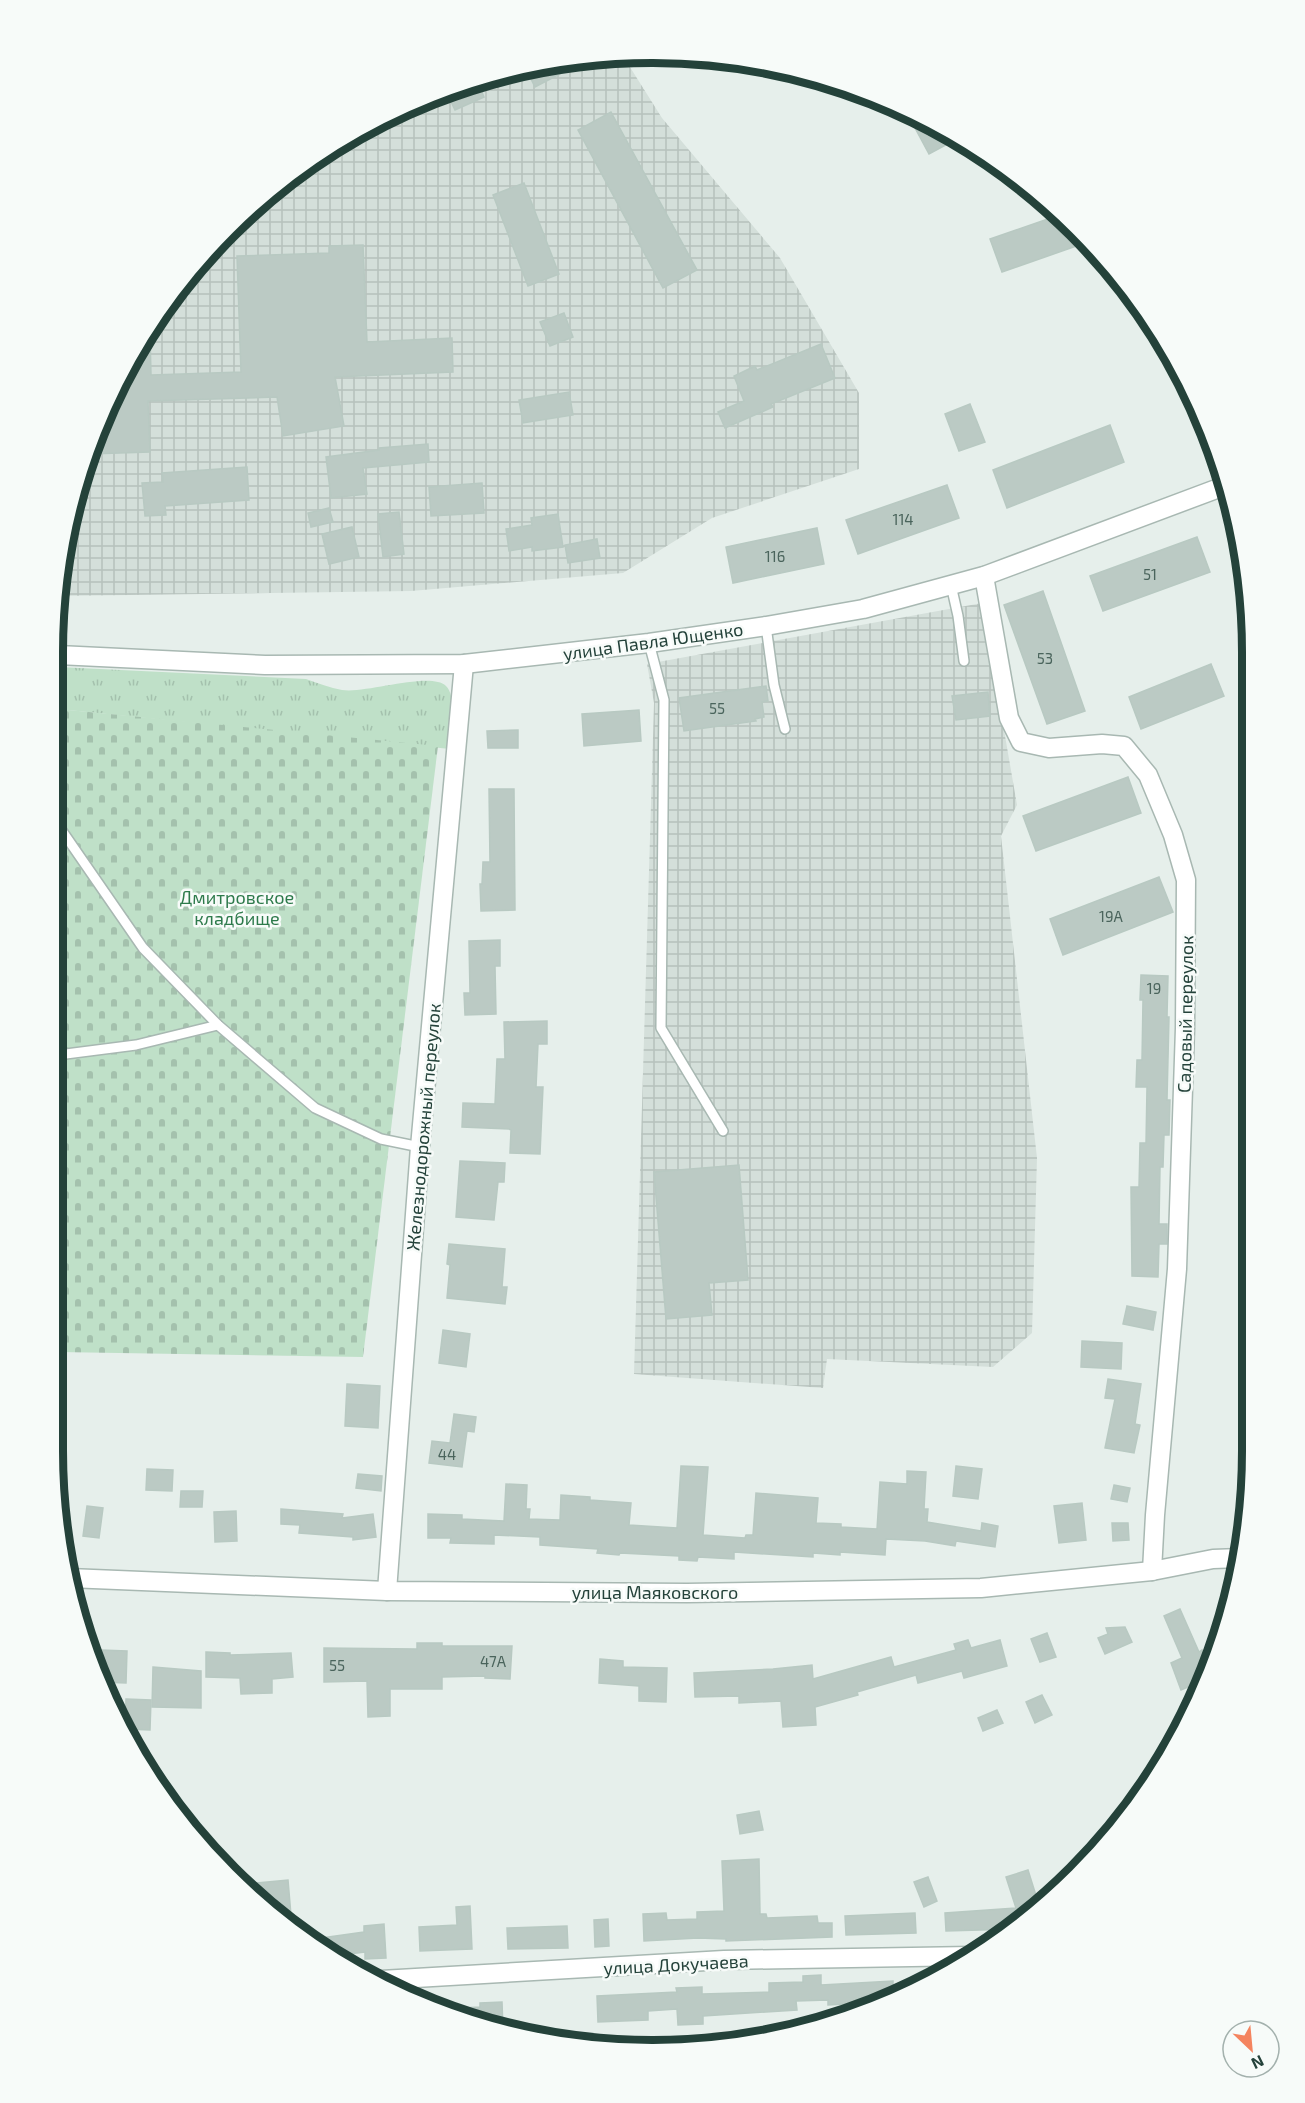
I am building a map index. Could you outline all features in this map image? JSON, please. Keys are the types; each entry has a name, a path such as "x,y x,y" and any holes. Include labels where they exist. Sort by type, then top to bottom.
{"street":[{"name":"улица Павла Ющенко","path":"63,655 265,665 464,664 649,643 863,609 984,576 1218,488"},
{"name":"Садовый переулок","path":"984,576 1009,718 1021,742 1049,748 1102,744 1124,746 1148,775 1173,835 1186,879 1185,1028 1177,1269 1152,1571"},
{"name":"Железнодорожный переулок","path":"387,1591 420,1147 464,664"},
{"name":"улица Маяковского","path":"77,1578 387,1591 687,1593 981,1588 1152,1571 1212,1559 1232,1558"},
{"name":"улица Докучаева","path":"393,1979 724,1960 955,1956"}],"lane":[{"path":"951,585 964,661"},
{"path":"766,626 774,685 785,729"},
{"path":"649,643 664,700 661,1028 723,1131"},
{"path":"63,832 143,948 218,1025 315,1108 381,1139 420,1147"},
{"path":"63,1054 136,1045 218,1025"}],"shaded area":[{"path":"628,64 662,118 780,258 859,393 859,469 712,518 623,573 411,591 66,596 74,537 83,500 94,463 124,392 162,325 185,294 209,264 264,209 325,162 392,124 427,108 463,94 537,74"},
{"path":"982,603 1017,805 1001,836 1037,1158 1032,1333 993,1367 827,1359 823,1388 634,1374 654,703 647,664"}],"green space":[{"path":"63,667 306,679 342,690 412,682 438,682 446,686 451,698 450,749 63,710"},
{"name":"Дмитровское кладбище","path":"63,709 438,746 363,1357 63,1352"}],"building":[{"path":"570,69 535,87 529,76"},
{"path":"481,89 484,97 455,110 450,99"},
{"path":"611,112 697,270 663,288 578,130"},
{"path":"915,125 949,143 929,154"},
{"path":"524,183 559,274 528,286 493,195"},
{"path":"1050,218 1078,245 1002,272 990,239"},
{"path":"363,245 367,342 452,338 453,372 335,377 344,426 283,436 277,397 148,401 150,452 98,454 124,392 150,344 151,375 241,372 237,256 329,253 329,246"},
{"path":"564,313 573,337 550,346 540,322"},
{"path":"821,344 835,378 771,404 773,407 725,428 718,412 744,401 734,376 755,366 757,370"},
{"path":"569,392 573,415 523,423 519,400"},
{"path":"970,404 985,442 959,451 945,414"},
{"path":"1110,425 1124,462 1007,508 993,470"},
{"path":"428,444 429,462 363,468 367,494 331,498 326,457 379,450 379,448"},
{"path":"247,467 249,500 165,506 166,515 145,516 142,483 163,482 162,473"},
{"path":"482,483 484,513 431,516 429,487"},
{"path":"947,485 959,518 858,554 846,520"},
{"path":"329,508 333,522 311,527 308,513"},
{"path":"399,512 404,554 383,557 378,514"},
{"path":"558,514 563,547 532,551 532,547 509,551 506,529 532,525 531,518"},
{"path":"352,527 359,557 329,564 322,534"},
{"path":"817,528 824,564 733,583 726,547"},
{"path":"1197,537 1210,572 1103,611 1090,576"},
{"path":"597,539 600,558 568,563 565,545"},
{"path":"1043,591 1085,711 1047,724 1004,605"},
{"path":"1211,664 1224,696 1141,729 1129,697"},
{"path":"766,686 768,701 762,702 764,717 755,719 756,721 684,731 679,698"},
{"path":"988,692 990,716 956,720 952,696"},
{"path":"639,710 641,741 584,746 582,714"},
{"path":"518,730 518,748 488,748 487,731"},
{"path":"1128,777 1141,813 1036,851 1023,816"},
{"path":"489,789 514,789 515,910 481,911 480,884 482,884 483,862 490,862"},
{"path":"1159,877 1173,912 1063,955 1050,919"},
{"path":"500,940 500,966 495,966 496,1014 465,1015 464,993 470,993 469,941"},
{"path":"1141,975 1168,976 1169,1135 1164,1135 1163,1167 1160,1167 1159,1224 1167,1224 1167,1244 1159,1244 1158,1277 1132,1276 1131,1187 1139,1187 1140,1143 1146,1143 1147,1087 1136,1087 1137,1060 1142,1060"},
{"path":"547,1021 547,1044 538,1044 536,1087 543,1087 540,1154 510,1153 511,1130 462,1127 463,1103 495,1104 497,1059 505,1059 504,1022"},
{"path":"460,1161 505,1163 504,1182 498,1182 494,1220 456,1217"},
{"path":"739,1165 748,1280 709,1283 712,1315 666,1319 654,1172"},
{"path":"449,1244 505,1249 502,1287 507,1287 505,1304 447,1298"},
{"path":"1127,1306 1156,1312 1153,1330 1123,1324"},
{"path":"443,1330 470,1334 466,1367 439,1363"},
{"path":"1082,1341 1122,1343 1121,1369 1081,1367"},
{"path":"1108,1379 1141,1384 1135,1424 1140,1425 1134,1453 1105,1448 1115,1399 1105,1398"},
{"path":"347,1384 380,1386 378,1428 345,1426"},
{"path":"454,1414 476,1417 474,1432 467,1431 462,1467 429,1463 432,1441 450,1443"},
{"path":"681,1466 708,1467 703,1535 745,1538 746,1535 753,1535 756,1493 818,1498 816,1523 877,1529 880,1482 907,1484 907,1471 926,1472 924,1509 928,1509 927,1522 981,1531 982,1523 998,1526 995,1547 956,1541 955,1546 925,1541 886,1539 885,1555 840,1552 840,1555 813,1553 813,1557 734,1552 734,1559 698,1557 697,1561 679,1560 679,1556 620,1553 619,1555 597,1553 598,1549 540,1545 540,1537 494,1535 494,1544 450,1543 451,1538 428,1538 428,1514 462,1515 462,1519 504,1521 506,1484 527,1485 526,1509 530,1509 529,1519 560,1520 561,1495 631,1503 629,1525 677,1528"},
{"path":"956,1466 982,1469 978,1499 953,1496"},
{"path":"147,1469 173,1470 172,1491 146,1490"},
{"path":"358,1474 382,1476 381,1491 356,1488"},
{"path":"1114,1485 1130,1488 1127,1502 1111,1499"},
{"path":"181,1491 203,1491 202,1507 180,1507"},
{"path":"1082,1503 1086,1540 1059,1543 1054,1506"},
{"path":"87,1506 103,1508 99,1538 83,1536"},
{"path":"281,1509 343,1514 342,1518 373,1514 376,1537 353,1540 353,1537 299,1533 300,1525 281,1524"},
{"path":"236,1511 237,1541 215,1542 214,1512"},
{"path":"1112,1523 1128,1523 1129,1540 1113,1541"},
{"path":"1180,1609 1199,1652 1202,1650 1205,1656 1193,1685 1181,1690 1171,1663 1182,1658 1164,1616"},
{"path":"1125,1627 1132,1642 1105,1654 1098,1638 1108,1634 1106,1628"},
{"path":"1047,1633 1056,1657 1040,1662 1031,1639"},
{"path":"968,1640 971,1648 1000,1640 1007,1666 964,1678 962,1671 918,1683 916,1675 857,1692 858,1695 815,1707 816,1725 783,1727 781,1701 739,1703 739,1696 695,1697 694,1673 812,1665 813,1679 891,1657 894,1667 956,1650 954,1644"},
{"path":"417,1643 442,1643 442,1646 512,1646 510,1679 485,1678 485,1676 442,1677 442,1689 390,1689 390,1716 368,1717 367,1681 324,1682 324,1648 417,1649"},
{"path":"98,1650 127,1651 126,1683 111,1682"},
{"path":"206,1652 230,1653 230,1655 291,1653 293,1677 272,1679 272,1693 241,1694 240,1678 206,1677"},
{"path":"600,1659 623,1661 623,1667 667,1668 666,1702 639,1701 639,1686 599,1683"},
{"path":"153,1667 201,1671 201,1708 152,1707"},
{"path":"1042,1695 1052,1715 1035,1723 1026,1702"},
{"path":"126,1699 151,1700 150,1730 134,1729 126,1714"},
{"path":"997,1710 1003,1723 983,1731 978,1718"},
{"path":"759,1811 763,1830 740,1834 737,1815"},
{"path":"759,1859 760,1914 766,1914 767,1918 817,1916 818,1923 832,1923 832,1937 726,1941 726,1939 698,1938 644,1941 643,1914 666,1913 667,1920 697,1919 697,1912 724,1911 722,1861"},
{"path":"1028,1870 1037,1897 995,1930 946,1931 945,1913 1016,1908 1006,1877"},
{"path":"928,1877 937,1901 924,1907 914,1882"},
{"path":"288,1880 291,1916 264,1894 257,1888 257,1883"},
{"path":"470,1906 472,1949 420,1951 419,1927 457,1925 456,1907"},
{"path":"915,1913 916,1933 846,1935 845,1916"},
{"path":"608,1919 609,1946 595,1947 594,1920"},
{"path":"384,1924 386,1958 365,1959 365,1952 347,1954 321,1938 364,1932 364,1926"},
{"path":"567,1926 568,1948 508,1949 507,1928"},
{"path":"821,1975 821,1985 893,1981 893,1986 899,1985 856,2003 828,2005 828,2000 796,2001 797,2010 703,2016 703,2024 678,2025 677,2009 648,2011 648,2020 598,2022 597,1996 677,1992 676,1988 702,1987 702,1994 769,1992 769,1983 803,1982 803,1976"},
{"path":"502,2002 503,2021 460,2008 480,2007 480,2003"}]}
